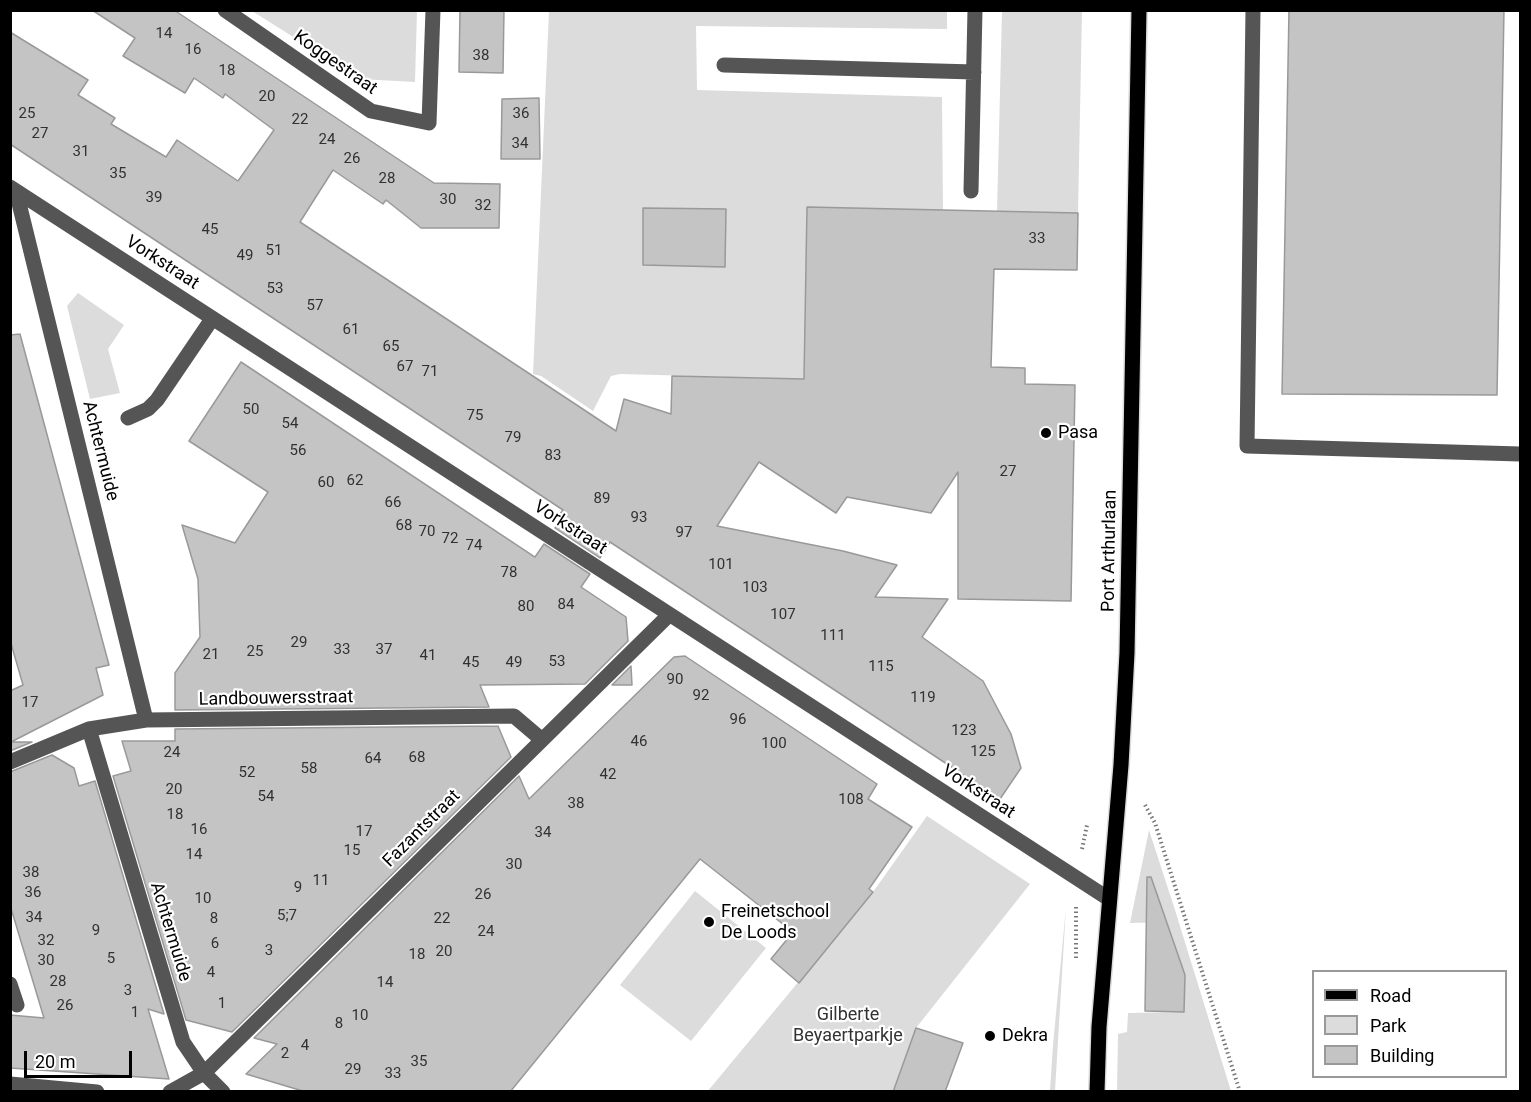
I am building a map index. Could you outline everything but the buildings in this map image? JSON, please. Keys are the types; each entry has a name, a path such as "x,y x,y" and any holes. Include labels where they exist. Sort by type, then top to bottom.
{"main road":[{"name":"Port Arthurlaan","path":"1097,1092 1099,1027 1121,765 1127,653 1139,10"}],"street":[{"name":"Koggestraat","path":"225,10 371,111 429,123 433,10"},
{"path":"971,190 975,10"},
{"path":"1253,10 1247,446 1521,454"},
{"path":"724,65 974,72"},
{"name":"Vorkstraat","path":"13,189 1109,899"},
{"name":"Achtermuide","path":"13,189 146,720"},
{"path":"128,418 148,409 157,400 212,319"},
{"name":"Fazantstraat","path":"170,1092 204,1073 669,615"},
{"name":"Landbouwersstraat","path":"10,762 89,729 146,720 514,716 541,739"},
{"name":"Achtermuide","path":"89,729 183,1042 204,1073 223,1092"},
{"path":"10,984 17,1005"},
{"path":"10,1084 34,1089 97,1092"}],"path":[{"path":"1144,804 1155,823 1240,1092"}],"green space":[{"path":"252,11 417,11 415,82 360,79"},
{"path":"549,11 947,11 947,29 696,26 697,90 942,97 943,211 807,208 804,379 620,374 611,376 593,411 541,376 533,374"},
{"path":"1002,11 1082,11 1078,213 997,212"},
{"path":"78,293 124,325 108,349 120,393 90,399 67,306"},
{"name":"Gilberte Beyaertparkje","path":"927,816 1030,884 916,1028 893,1091 707,1092 873,892"},
{"path":"1149,830 1231,1091 1117,1092 1118,1034 1127,1032 1128,1013 1184,1012 1185,975 1167,922 1130,923"},
{"path":"695,891 766,948 691,1041 620,985"},
{"path":"1066,907 1055,1091 1050,1091 1053,1045"}],"place":[{"name":"Pasa","path":"1046,433"},
{"name":"Freinetschool De Loods","path":"709,922"},
{"name":"Dekra","path":"990,1036"}]}
